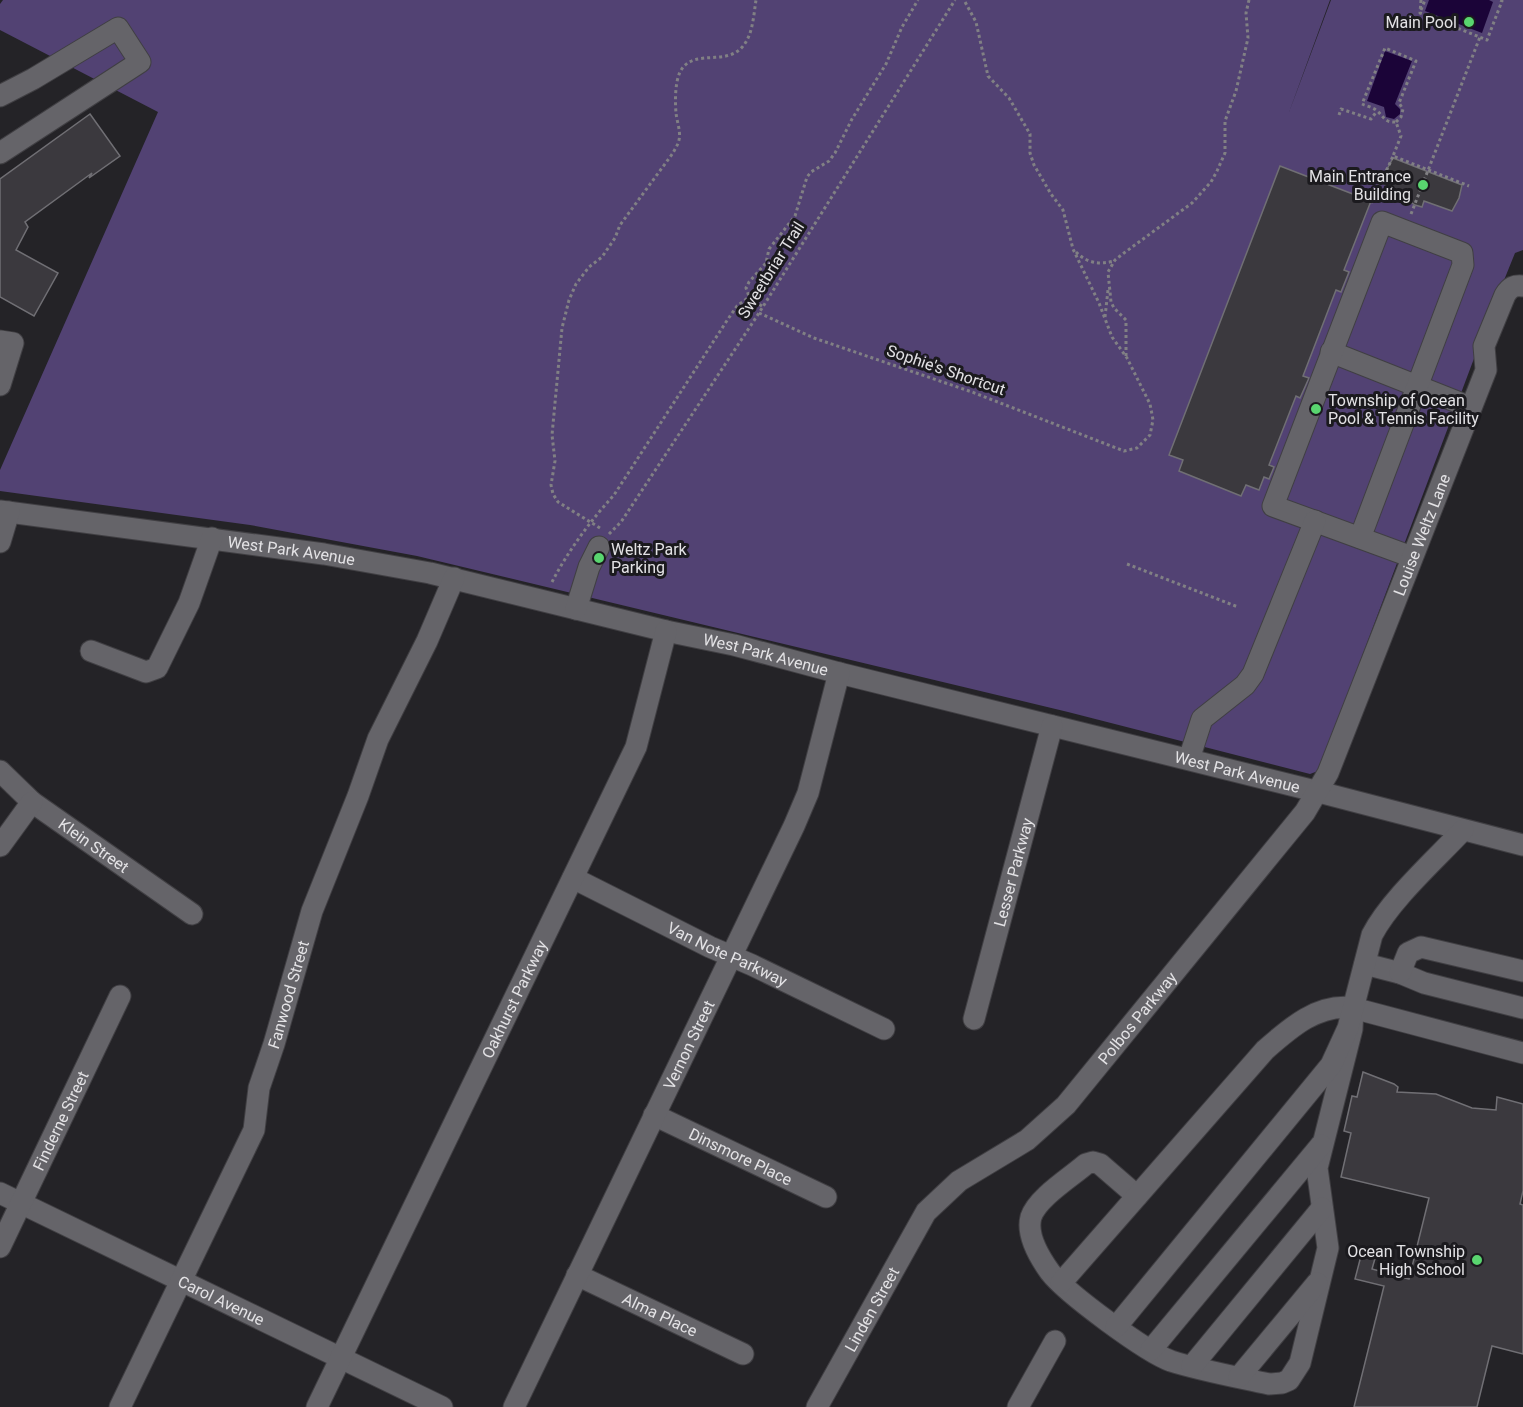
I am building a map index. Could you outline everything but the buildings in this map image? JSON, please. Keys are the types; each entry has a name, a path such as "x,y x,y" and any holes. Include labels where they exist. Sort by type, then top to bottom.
{"street":[{"path":"0,96 118,28 140,62 0,153"},
{"path":"1360,538 1463,265 1462,253 1382,222 1330,352 1273,506 1315,521 1360,538 1412,557"},
{"name":"Louise Weltz Lane","path":"1319,792 1486,370 1484,345 1505,295 1516,285 1523,286"},
{"path":"0,341 13,343 0,385"},
{"path":"1330,352 1470,407"},
{"path":"0,542 5,512"},
{"name":"West Park Avenue","path":"5,512 324,554 454,579 666,631 734,645 1523,845"},
{"path":"1189,759 1202,719 1245,685 1253,674 1315,521"},
{"path":"91,651 146,672 157,668 189,603 212,538"},
{"path":"576,609 589,567 599,547"},
{"name":"Fanwood Street","path":"120,1407 254,1130 259,1088 312,911 358,796 378,738 427,641 454,579"},
{"name":"Oakhurst Parkway","path":"317,1407 636,747 666,631"},
{"name":"Vernon Street","path":"514,1407 794,826 808,793 839,673"},
{"name":"Lesser Parkway","path":"974,1019 1012,885 1052,726"},
{"name":"Klein Street","path":"0,771 32,802 192,914"},
{"name":"Polbos Parkway","path":"926,1212 959,1180 1028,1140 1066,1105 1298,821 1319,792"},
{"path":"0,846 32,802"},
{"path":"1116,1327 1314,1086 1338,1053 1353,1008 1372,935 1383,916 1463,830"},
{"name":"Van Note Parkway","path":"573,878 884,1029"},
{"path":"1400,973 1408,953 1421,947 1523,971"},
{"path":"1365,964 1400,973 1424,983 1523,1008"},
{"name":"Finderne Street","path":"0,1247 120,996"},
{"path":"1061,1283 1265,1050 1277,1039 1320,1011 1336,1006 1353,1008 1523,1053"},
{"path":"1137,1196 1100,1164 1093,1162 1086,1164 1040,1202 1032,1215 1030,1233 1046,1265 1061,1283 1116,1327 1170,1360 1276,1384 1293,1376 1300,1363 1321,1279 1328,1240 1317,1168 1353,1029 1353,1008"},
{"path":"1314,1086 1328,1098 1331,1113"},
{"name":"Dinsmore Place","path":"654,1115 826,1197"},
{"path":"1151,1350 1325,1140"},
{"name":"Carol Avenue","path":"0,1193 442,1407"},
{"path":"1192,1366 1322,1208"},
{"name":"Linden Street","path":"817,1407 926,1212"},
{"name":"Alma Place","path":"578,1275 743,1354"},
{"path":"1239,1377 1321,1279"},
{"path":"1018,1407 1055,1341"}],"path":[{"path":"592,524 558,502 552,494 555,452 552,435 565,311 576,284 589,267 602,257 615,238 620,225 673,153 679,140 675,110 679,74 689,62 697,59 726,57 740,50 747,40 756,0"},
{"path":"762,306 749,297 746,288 766,263 769,249 795,216 807,177 829,161 835,153 852,118 886,63 902,27 918,0"},
{"name":"Sweetbriar Trail","path":"599,547 621,522 759,313 955,0"},
{"path":"964,0 976,22 988,76 1009,98 1030,134 1032,159 1050,194 1063,210 1073,249 1115,343 1127,358"},
{"path":"1073,249 1091,262 1103,263 1115,260 1192,203 1211,182 1225,153 1225,121 1236,91 1248,38 1246,13 1249,0"},
{"path":"1423,0 1420,13 1487,40 1502,1 1500,0"},
{"path":"1410,218 1480,37"},
{"path":"1384,48 1416,61 1399,104 1403,109 1401,117 1396,122 1390,123 1383,119 1377,111 1362,104 1384,48"},
{"path":"1339,115 1341,109 1371,119 1377,111"},
{"path":"1371,203 1401,135 1396,122"},
{"path":"1393,156 1469,186"},
{"path":"1105,321 1108,272 1115,260"},
{"path":"1108,286 1114,308 1126,320 1127,358"},
{"path":"552,582 567,555 592,524 599,509 614,495 728,319 749,297"},
{"name":"Sophie's Shortcut","path":"759,313 814,338 972,392 1124,451 1137,448 1146,441 1150,435 1153,420 1150,404 1127,358"},
{"path":"1127,564 1238,607"}],"shaded area":[{"path":"3,0 1330,0 1288,115 1331,0 1523,0 1523,250 1515,253 1496,300 1320,768 1310,774 1068,712 417,556 250,525 0,491 0,470 158,112 0,30 0,4"},
{"name":"Main Pool","path":"1429,0 1489,0 1493,2 1482,33 1425,11"},
{"path":"1385,51 1412,61 1395,104 1400,109 1400,114 1394,119 1386,117 1384,107 1367,101"}],"place":[{"name":"Main Pool","path":"1469,22"},
{"name":"Main Entrance Building","path":"1423,185"},
{"name":"Township of Ocean Pool & Tennis Facility","path":"1316,409"},
{"name":"Weltz Park Parking","path":"599,558"},
{"name":"Ocean Township High School","path":"1477,1260"}]}
